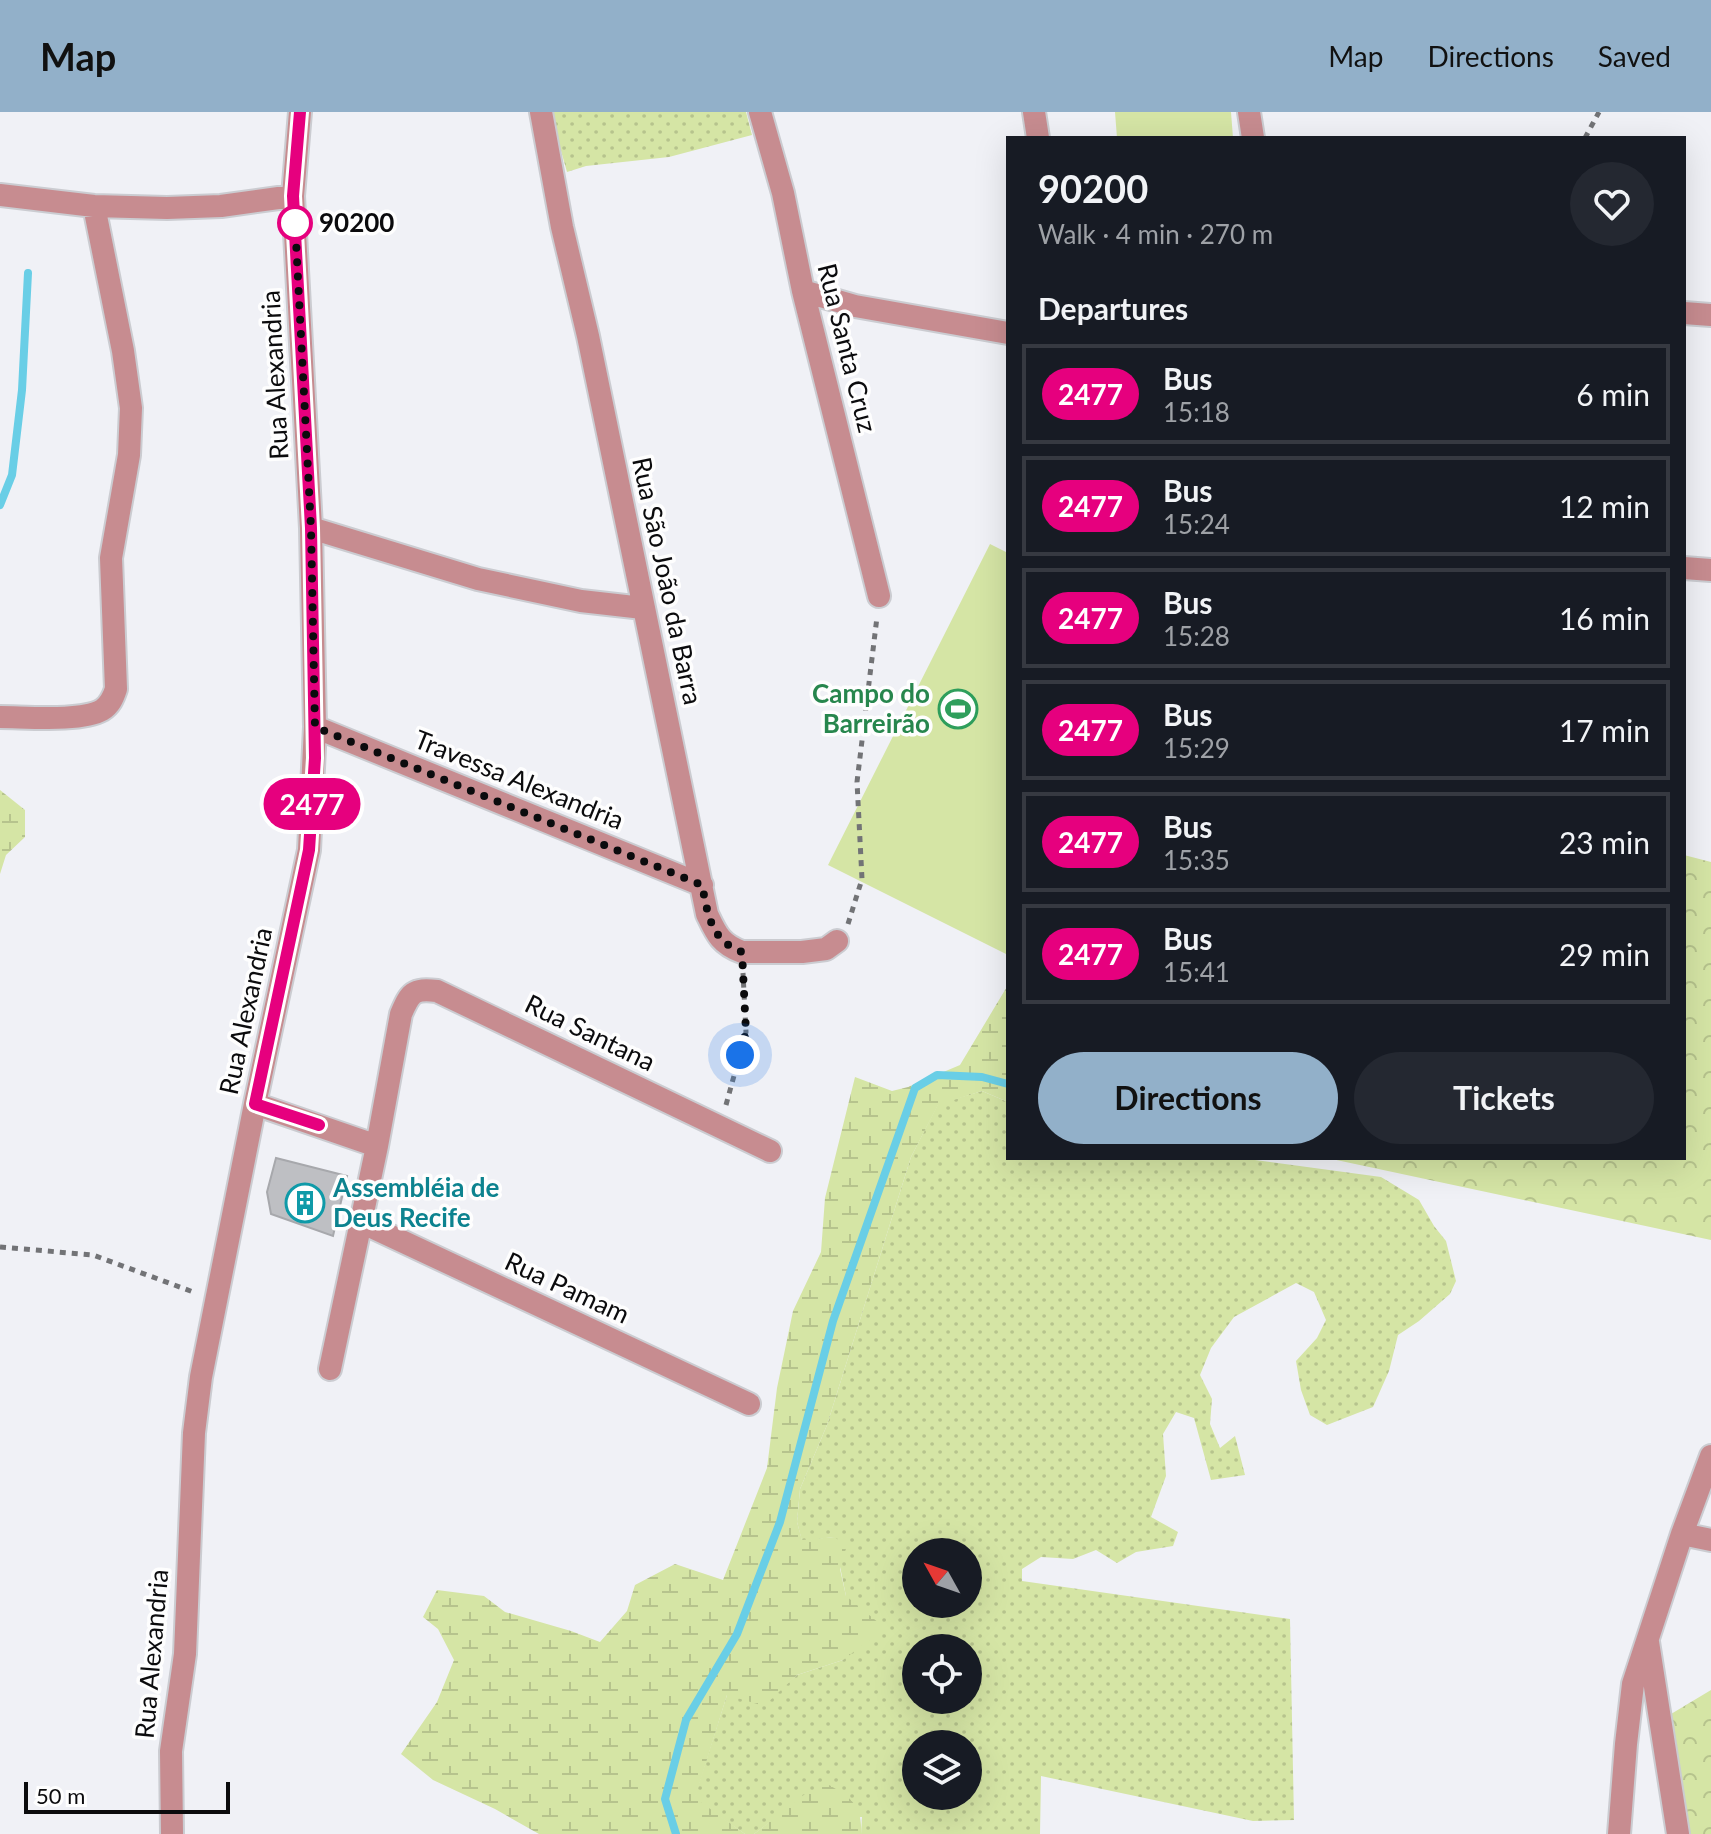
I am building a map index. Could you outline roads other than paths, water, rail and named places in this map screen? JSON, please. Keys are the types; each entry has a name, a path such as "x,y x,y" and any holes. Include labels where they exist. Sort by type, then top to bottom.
{"street":[{"name":"Rua Alexandria","path":"172,1834 171,1751 185,1654 194,1433 201,1377 309,850 315,727 311,528 293,196 300,112"},
{"name":"Rua São João da Barra","path":"541,112 562,227 588,336 707,914 718,937 732,949 742,952 802,952 826,949 837,941"},
{"name":"Rua Santa Cruz","path":"760,112 783,193 803,291 879,596"},
{"path":"1034,112 1038,136"},
{"path":"1249,112 1253,136"},
{"path":"0,195 94,206 167,208 221,206 293,196"},
{"path":"0,717 84,717 103,709 112,700 116,689 111,558 129,455 131,408 123,351 94,206"},
{"path":"803,291 855,306 1006,333"},
{"path":"1686,313 1711,315"},
{"path":"311,528 478,579 581,601 643,608"},
{"path":"1686,568 1711,570"},
{"name":"Travessa Alexandria","path":"315,727 702,885"},
{"name":"Rua Santana","path":"377,1146 401,1014 413,992 423,989 437,991 770,1151"},
{"path":"255,1104 377,1146 330,1369"},
{"name":"Rua Pamam","path":"361,1222 749,1404"},
{"path":"1619,1834 1633,1684 1711,1456"},
{"path":"1682,1534 1711,1540"},
{"path":"1647,1637 1678,1834"}],"waterway":[{"path":"0,505 12,475 22,390 28,273"},
{"path":"676,1834 665,1799 686,1720 737,1634 780,1522 833,1321 915,1088 937,1075 982,1077 1006,1083"}],"place":[{"name":"90200","path":"295,223"},
{"name":"Campo do Barreirão","path":"958,709"},
{"name":"Assembléia de Deus Recife","path":"305,1203"}]}
